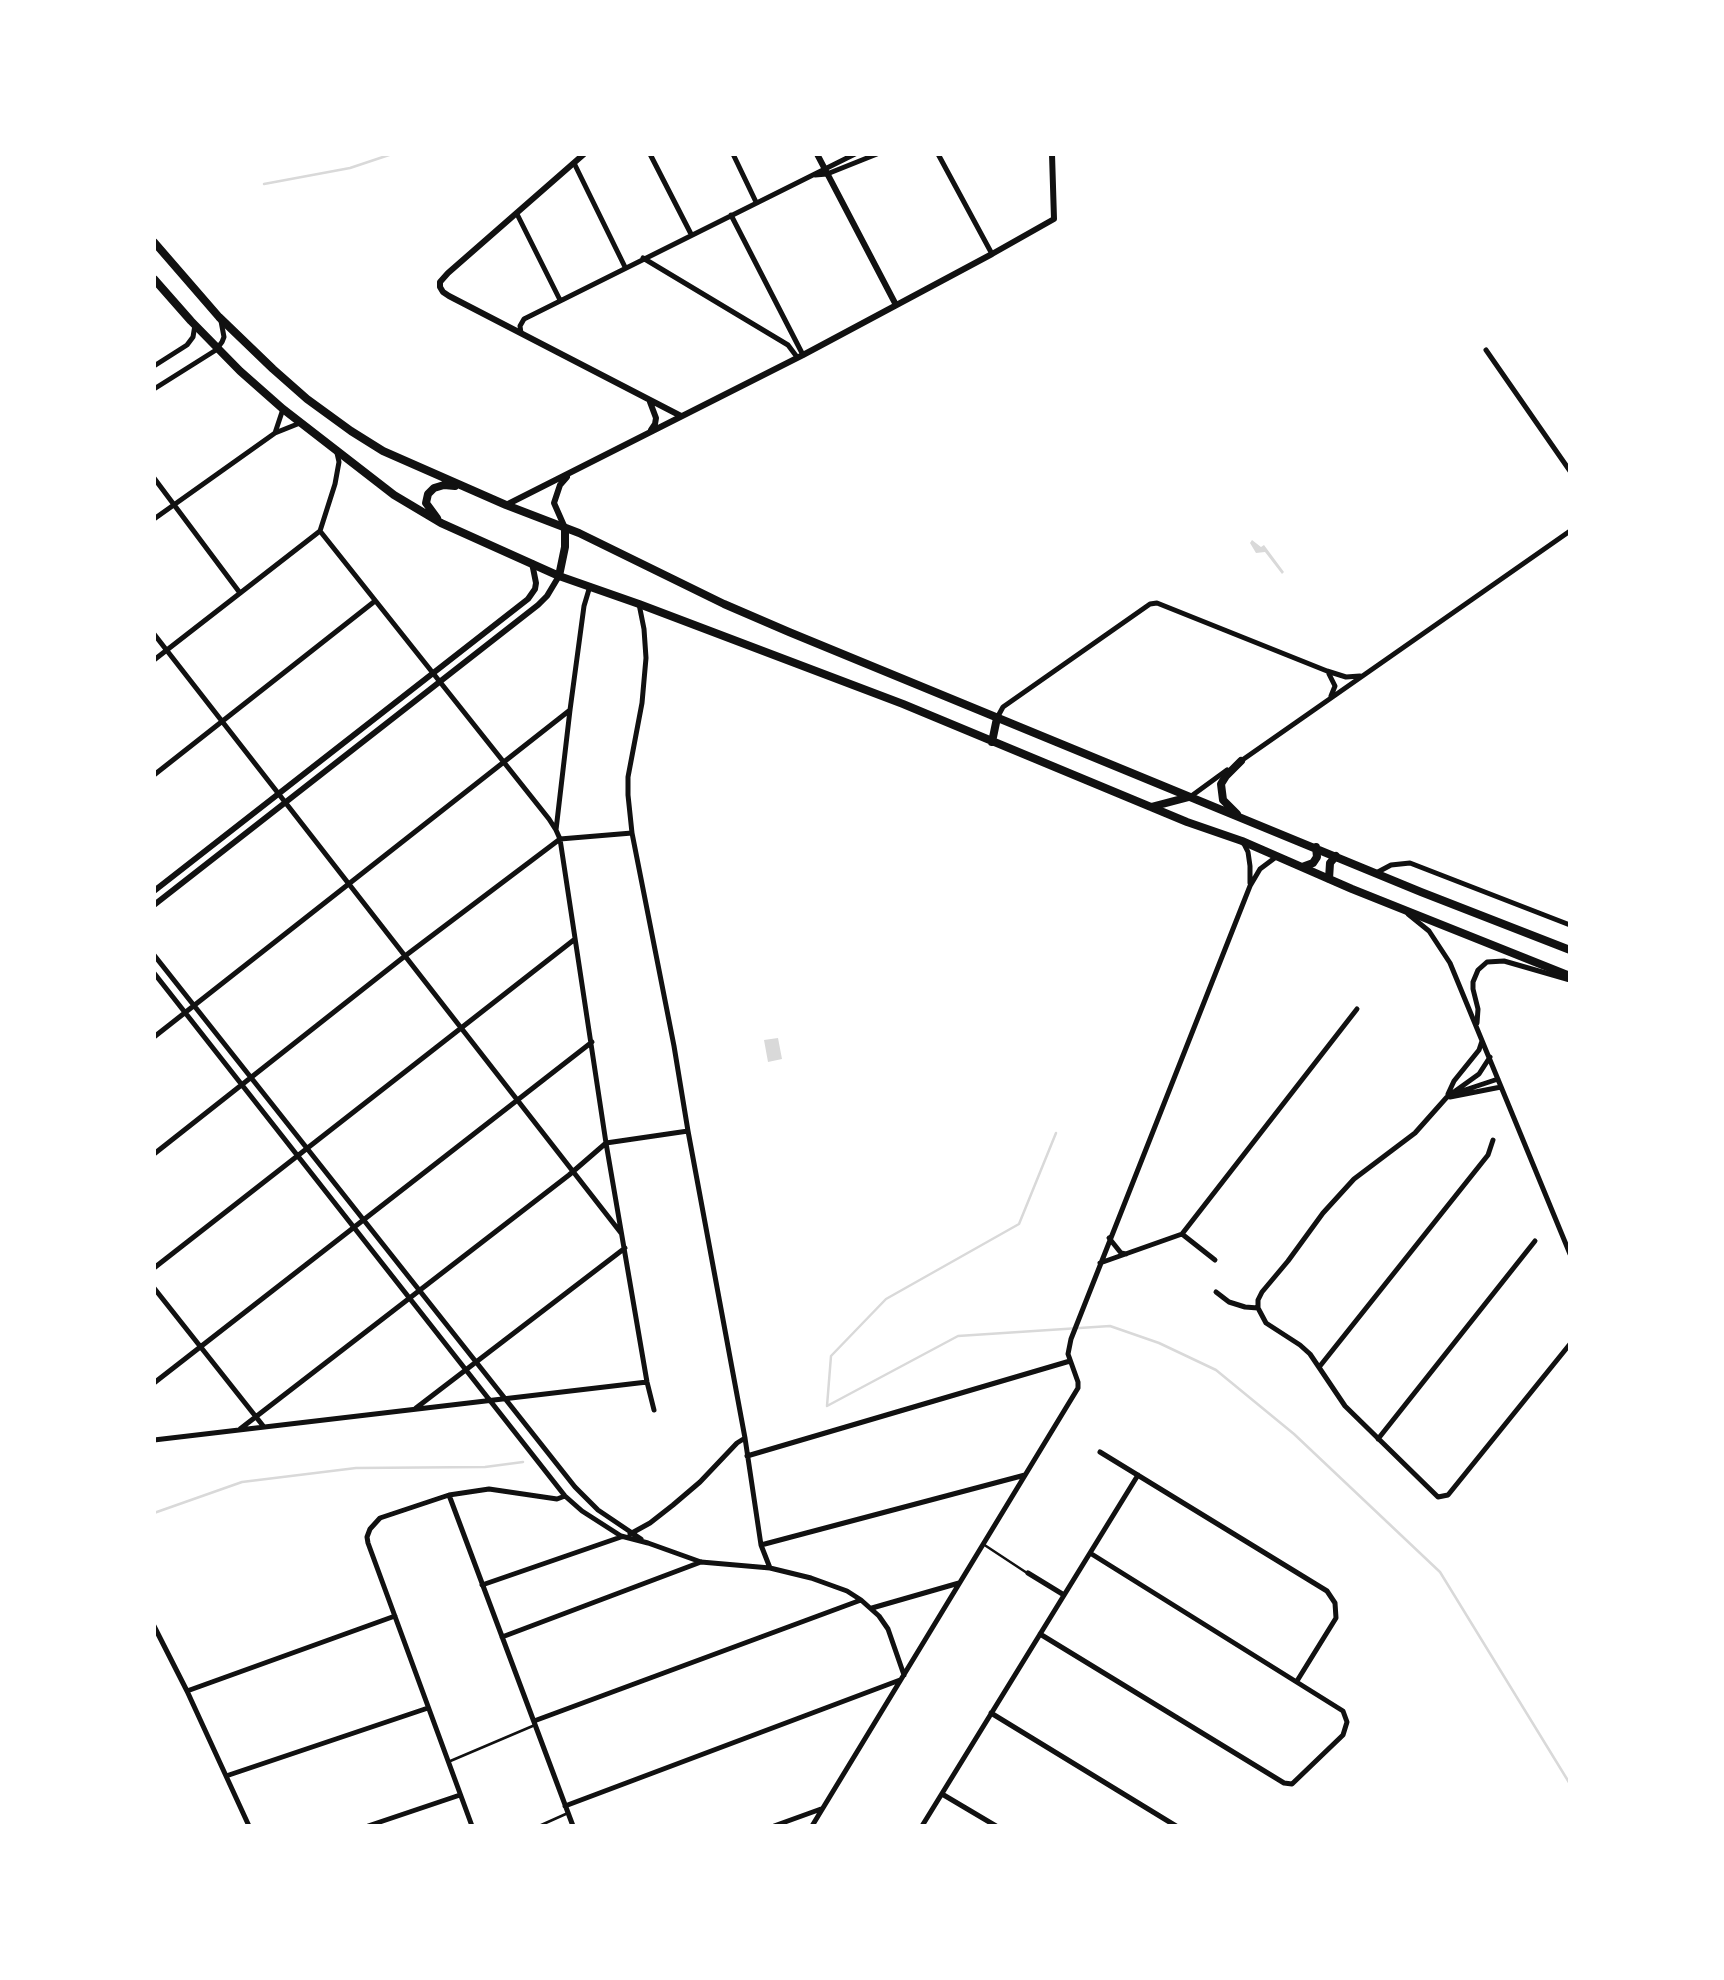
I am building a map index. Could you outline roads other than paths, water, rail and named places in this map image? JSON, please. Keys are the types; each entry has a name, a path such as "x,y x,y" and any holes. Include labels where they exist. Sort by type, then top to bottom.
{"main road":[{"path":"154,242 219,317 272,369 307,399 383,451 506,505 579,533 724,604 1190,797 1570,950"},
{"path":"154,279 240,371 283,409 394,495 441,523 559,576 903,704 1570,978"},
{"path":"441,523 426,503 428,494 434,488 444,485 461,486"},
{"path":"559,576 565,547 565,528"},
{"path":"992,742 997,718"},
{"path":"1239,816 1223,800 1221,790 1223,780 1241,761"},
{"path":"1151,807 1190,797"},
{"path":"1302,867 1313,863 1317,858 1316,847"},
{"path":"1329,878 1330,863 1336,856"}],"street":[{"path":"584,154 448,273 440,286 449,296 681,416"},
{"path":"650,154 691,234"},
{"path":"733,154 757,202"},
{"path":"817,154 896,305"},
{"path":"826,172 855,154"},
{"path":"522,334 520,326 524,319 625,267 812,175 877,154"},
{"path":"938,154 992,254"},
{"path":"506,505 800,356 1054,219 1052,154"},
{"path":"574,163 625,267"},
{"path":"516,214 560,300"},
{"path":"731,215 800,356"},
{"path":"643,258 788,345 800,356"},
{"path":"154,389 218,348 224,337 219,317"},
{"path":"154,366 187,345 193,337 195,325"},
{"path":"1486,350 1570,471"},
{"path":"646,435 655,424 655,411 649,400"},
{"path":"275,433 283,409"},
{"path":"154,519 275,433 300,423"},
{"path":"154,660 320,531 337,477 339,462 336,450"},
{"path":"565,528 556,509 555,498 560,485 576,470"},
{"path":"154,478 240,593"},
{"path":"320,531 549,819 560,839 607,1143 654,1410"},
{"path":"1190,797 1570,531"},
{"path":"154,891 531,596 536,583 531,563"},
{"path":"154,905 538,605 559,576"},
{"path":"556,830 584,606 590,586"},
{"path":"154,775 375,601"},
{"path":"997,718 1003,707 1150,604 1157,603 1327,671 1351,678 1364,675"},
{"path":"639,604 646,657 642,704 628,777 632,833 674,1046 745,1438 761,1545 770,1568"},
{"path":"154,634 623,1235"},
{"path":"1326,701 1335,686 1327,671"},
{"path":"154,1037 570,710"},
{"path":"154,1153 405,956 560,839 632,833"},
{"path":"1242,841 1248,852 1250,886"},
{"path":"812,1826 1078,1388 1068,1346 1250,886 1260,869 1276,857"},
{"path":"1376,873 1391,865 1410,863 1570,925"},
{"path":"1397,906 1423,925 1440,945 1450,963 1570,1254"},
{"path":"154,1268 575,939"},
{"path":"154,955 575,1487 598,1510 648,1543"},
{"path":"1477,1026 1478,1009 1473,982 1478,970 1487,962 1504,961 1570,978"},
{"path":"154,973 565,1496 582,1511 621,1536 701,1562 770,1568 811,1578 847,1591 872,1608 888,1629 902,1677"},
{"path":"1100,1263 1182,1234 1357,1009"},
{"path":"1447,1097 1454,1081 1479,1050 1483,1040"},
{"path":"154,1383 592,1042"},
{"path":"1490,1057 1479,1074 1447,1097 1415,1133 1354,1178 1323,1213 1262,1292 1258,1308 1266,1323 1300,1345 1320,1366 1345,1406 1438,1497 1448,1495 1570,1344"},
{"path":"1447,1097 1498,1079"},
{"path":"1447,1097 1502,1087"},
{"path":"240,1429 607,1143 688,1131"},
{"path":"1320,1366 1488,1155 1493,1140"},
{"path":"1182,1234 1215,1260"},
{"path":"1109,1238 1121,1253 1126,1254"},
{"path":"1378,1439 1535,1241"},
{"path":"415,1409 625,1248"},
{"path":"154,1288 264,1427"},
{"path":"1216,1292 1229,1302 1258,1308"},
{"path":"747,1456 1070,1361"},
{"path":"154,1440 647,1382"},
{"path":"482,1585 632,1533 650,1523 700,1482 745,1438"},
{"path":"1100,1452 1327,1591 1335,1603 1336,1618 1297,1681"},
{"path":"761,1545 1025,1475"},
{"path":"922,1826 1138,1475"},
{"path":"472,1826 368,1543 370,1529 380,1518 449,1495 489,1489 557,1499 575,1487"},
{"path":"449,1495 573,1826"},
{"path":"1040,1634 1284,1783 1292,1784 1343,1735 1348,1722 1343,1711 1090,1553"},
{"path":"502,1637 701,1562"},
{"path":"1028,1573 1064,1595"},
{"path":"872,1608 960,1583"},
{"path":"535,1723 861,1600"},
{"path":"187,1691 394,1616"},
{"path":"154,1626 249,1826"},
{"path":"565,1806 902,1677"},
{"path":"226,1776 428,1708"},
{"path":"991,1713 1176,1826"},
{"path":"942,1794 996,1826"},
{"path":"368,1826 460,1795"},
{"path":"774,1826 822,1809"}],"lane":[{"path":"983,1544 1028,1573"},
{"path":"448,1762 535,1723"},
{"path":"539,1826 568,1813"}],"waterway":[{"path":"264,184 350,168 392,154"},
{"path":"827,1406 831,1356 886,1299 1019,1224 1056,1133"},
{"path":"827,1406 958,1336 1110,1326 1159,1343 1216,1370 1294,1434 1440,1572 1570,1784"},
{"path":"154,1513 242,1482 356,1468 485,1467 523,1462"}]}
